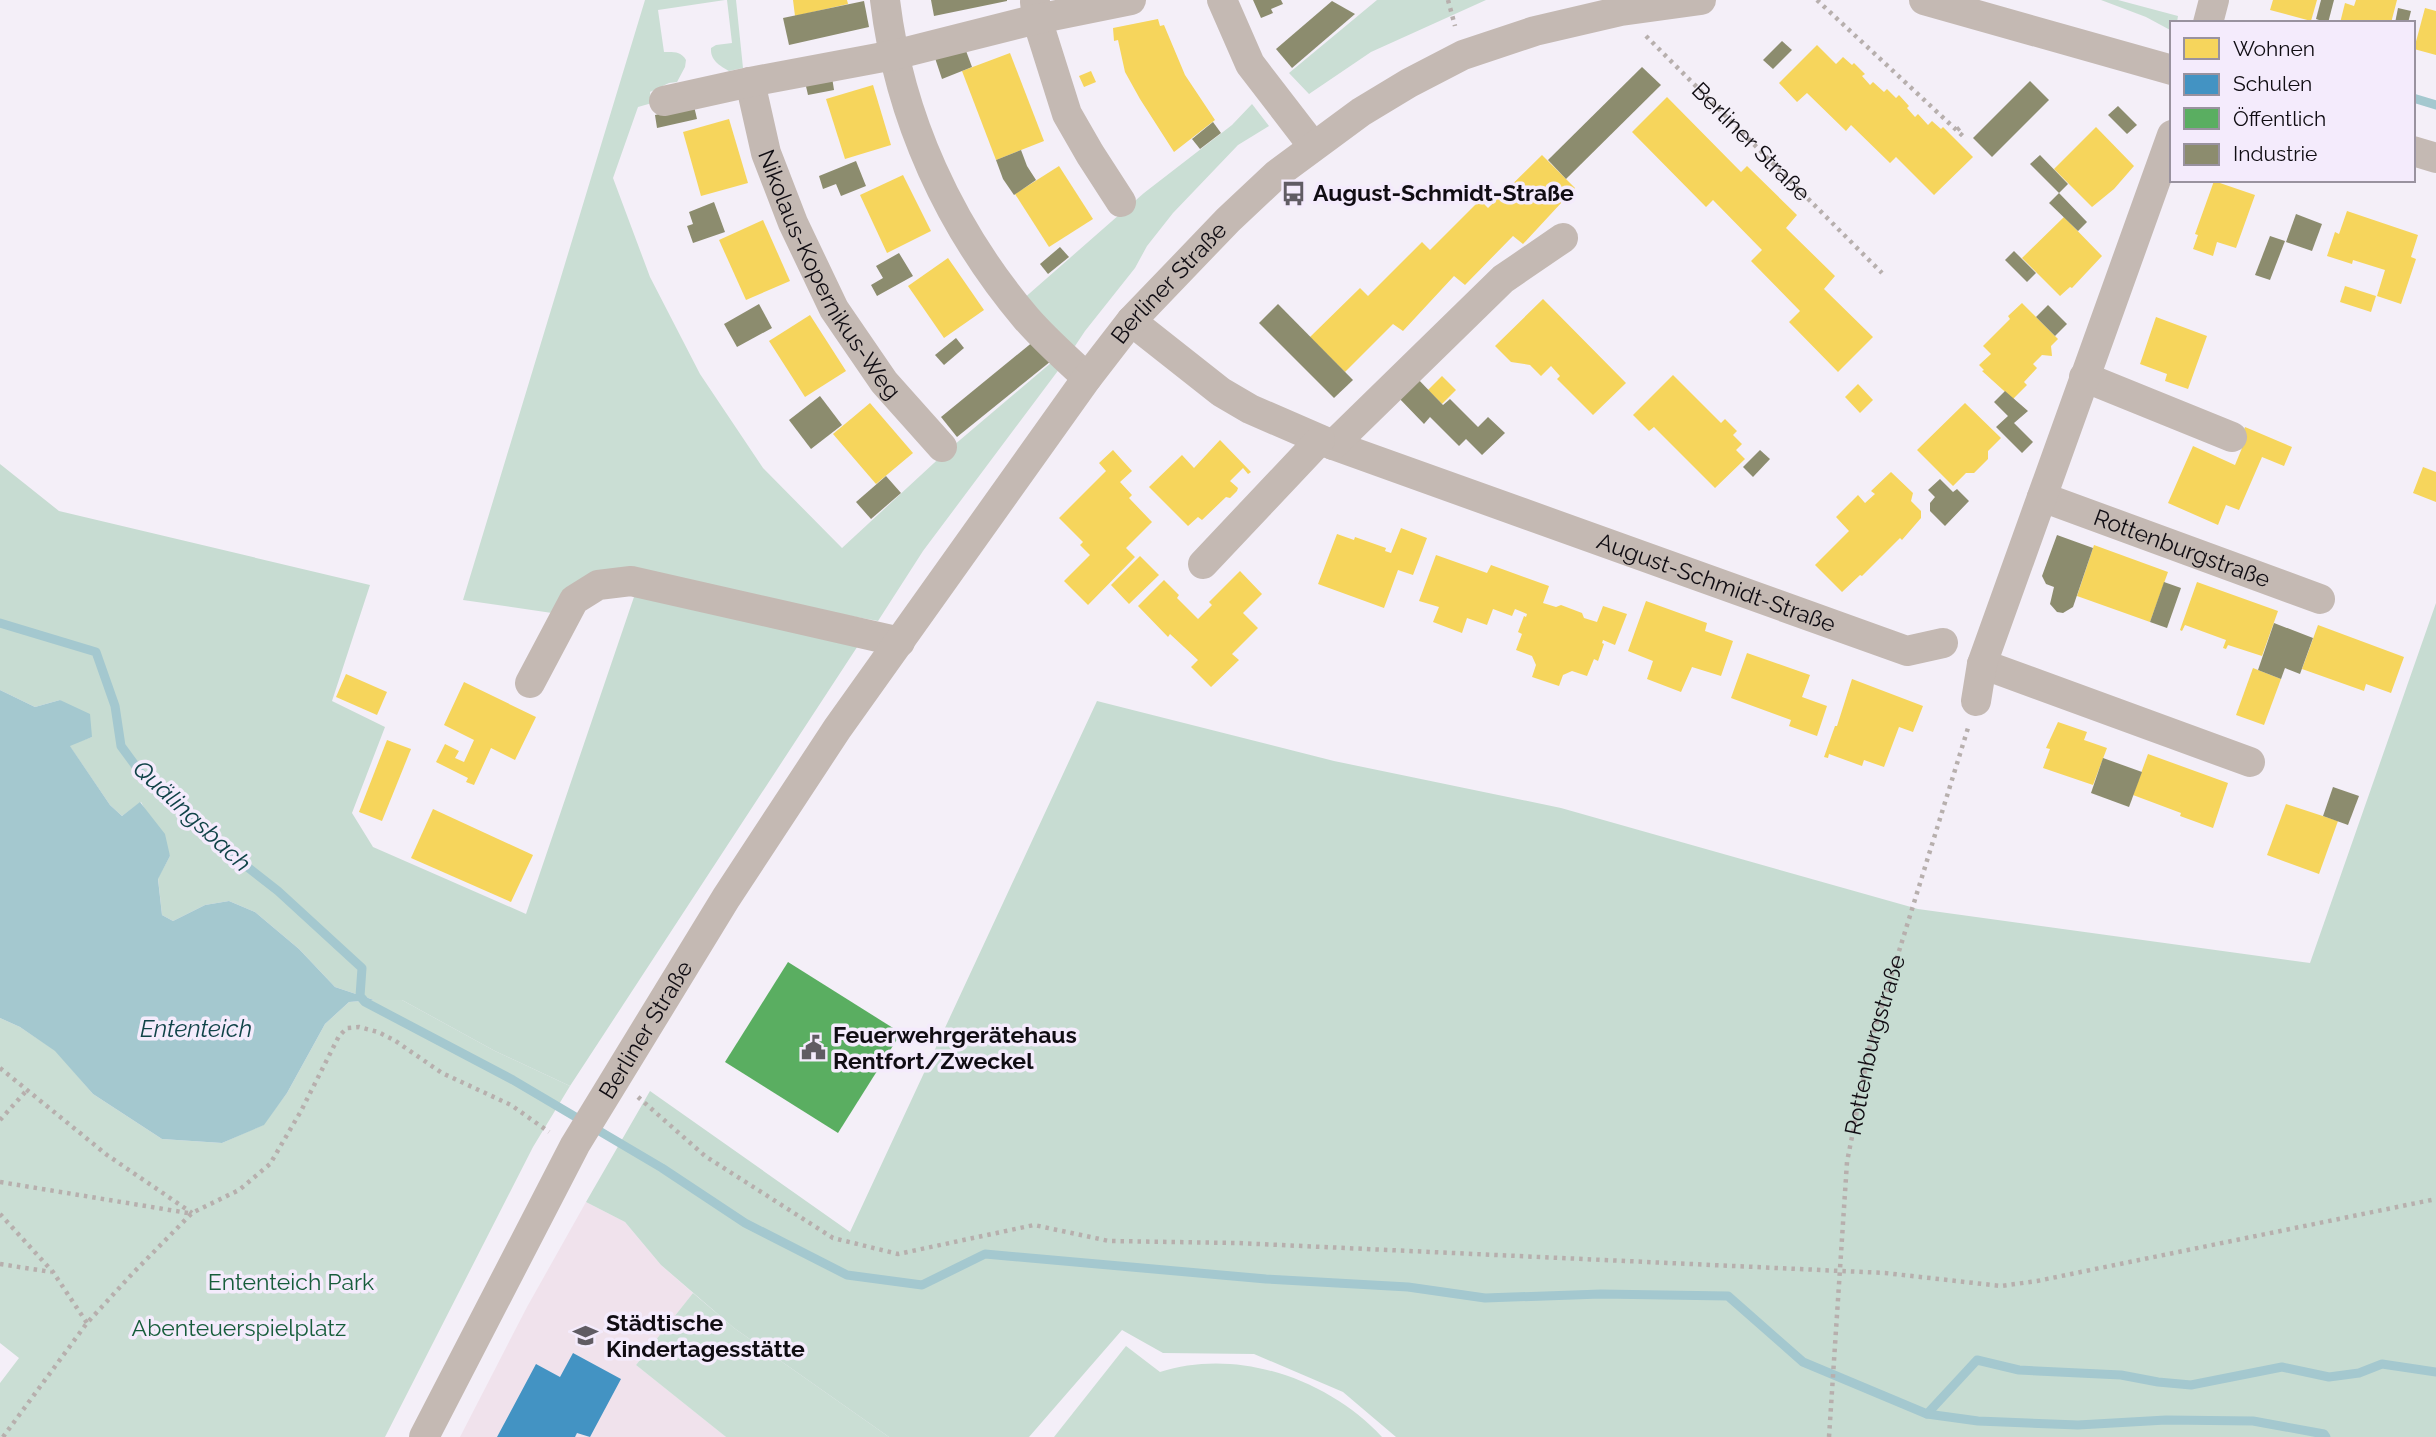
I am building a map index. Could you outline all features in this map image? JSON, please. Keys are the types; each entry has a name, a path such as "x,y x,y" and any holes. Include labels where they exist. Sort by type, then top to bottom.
{"street":[{"path":"885,0 894,55 907,108 928,163 966,234 996,280 1027,320 1087,378"},
{"path":"664,101 894,55 1036,10 1131,0"},
{"path":"1222,0 1250,64 1313,146"},
{"name":"Berliner Straße","path":"424,1437 575,1145 726,898 838,729 1087,378 1131,321 1228,220 1277,174 1361,112 1463,55 1535,31 1621,11 1701,0"},
{"path":"1924,0 2170,69"},
{"path":"2209,21 2214,0"},
{"path":"1036,10 1067,114 1121,202"},
{"name":"Nikolaus-Kopernikus-Weg","path":"750,82 766,153 793,223 834,309 884,382 942,447"},
{"path":"1976,701 1982,664 2170,140"},
{"path":"2415,151 2436,158"},
{"path":"1203,564 1327,443 1503,279 1563,238"},
{"name":"August-Schmidt-Straße","path":"1131,321 1221,392 1250,410 1327,443 1907,651 1943,643"},
{"path":"2084,377 2232,437"},
{"name":"Rottenburgstraße","path":"2042,497 2320,599"},
{"path":"530,683 574,600 598,585 631,581 900,642"},
{"path":"1982,664 2250,762"}],"path":[{"path":"1817,0 1965,138"},
{"name":"Berliner Straße","path":"1621,11 1882,273"},
{"path":"1957,131 1963,125"},
{"name":"Rottenburgstraße","path":"1829,1437 1847,1162 1870,1045 1976,701"},
{"path":"3,1437 87,1323 192,1213 239,1191 270,1164 301,1111 335,1042 347,1028 359,1027 394,1040 442,1073 496,1097 545,1130 575,1145"},
{"path":"0,1068 107,1155 192,1213"},
{"path":"616,1078 705,1156 833,1238 898,1254 1034,1225 1109,1241 1237,1243 1885,1273 1973,1284 2013,1284 2436,1199"},
{"path":"0,1120 27,1090"},
{"path":"0,1182 192,1213"},
{"path":"0,1214 52,1272 87,1323"},
{"path":"0,1264 52,1272"}],"shaded area":[{"name":"Städtische Kindertagesstätte","path":"586,1202 625,1222 661,1265 693,1293 636,1365 726,1437 460,1437 527,1307"}],"green space":[{"path":"645,0 725,0 658,10 664,52 682,55 686,60 685,67 677,82 650,92 652,103 638,107 613,178 650,277 700,374 763,468 842,548 947,451 1052,362 1060,368 923,551 878,621 641,577 552,613 463,600"},
{"path":"727,0 736,0 743,68 729,71 716,62 711,52 711,48 716,45 732,43"},
{"path":"1377,0 1486,0 1371,52 1309,94 1289,73"},
{"path":"2101,0 2118,0 2178,16 2177,21 2170,21 2170,30 2146,17"},
{"path":"1252,104 1269,126 1238,145 1173,213 1069,355 1022,300 1144,193 1232,125"},
{"path":"0,464 59,511 370,585 332,701 385,727 352,813 373,847 526,914 635,594 863,638 570,1086 495,1051 402,1000 374,1000 335,987 299,949 255,912 229,901 205,905 173,921 162,915 158,878 170,856 141,802 122,816 110,805 69,745 92,737 60,700 35,707 0,690"},
{"path":"2436,603 2436,1437 1396,1437 1343,1392 1254,1354 1163,1353 1122,1330 1029,1437 889,1437 734,1328 661,1265 625,1222 586,1202 650,1091 850,1232 1097,701 1334,761 1561,808 1918,909 2310,963"},
{"name":"Ententeich Park","path":"402,1000 495,1051 570,1086 533,1147 385,1437 0,1437 0,1383 19,1358 0,1343 0,1018 20,1027 56,1051 93,1094 162,1139 222,1143 263,1125 287,1093 325,1024 349,1002"},
{"path":"693,1293 734,1328 889,1437 726,1437 636,1365"},
{"path":"1126,1346 1160,1372 1189,1365 1220,1363 1280,1373 1335,1399 1382,1437 1054,1437"}],"water":[{"name":"Ententeich","path":"0,690 35,707 60,700 90,714 92,737 70,746 110,805 122,816 140,802 165,834 170,856 158,879 162,915 173,921 205,905 229,901 255,912 299,949 335,987 374,1000 349,1002 325,1024 287,1093 264,1125 222,1143 162,1139 93,1094 55,1051 20,1027 0,1018"}],"building: Wohnen":[{"path":"793,0 847,0 848,4 795,16"},
{"path":"2273,0 2317,0 2311,21 2270,10"},
{"path":"2356,0 2397,0 2392,21 2340,21 2345,3 2354,6"},
{"path":"2425,8 2436,11 2436,55 2415,49"},
{"path":"1158,19 1160,26 1164,25 1185,75 1215,120 1174,152 1125,72 1118,40 1114,41 1113,28"},
{"path":"1817,45 1836,64 1843,57 1852,65 1854,63 1865,74 1862,76 1870,85 1873,82 1884,92 1887,89 1896,98 1899,95 1915,117 1918,114 1928,125 1932,121 1941,129 1943,127 1973,157 1934,195 1896,157 1890,163 1851,125 1846,131 1807,93 1797,102 1779,83"},
{"path":"1010,53 1044,141 996,160 962,71"},
{"path":"1091,71 1096,82 1084,87 1079,76"},
{"path":"873,85 891,145 845,159 826,99"},
{"path":"1667,97 1741,172 1747,166 1797,215 1786,228 1835,276 1824,289 1873,337 1838,372 1789,322 1800,311 1751,261 1762,250 1713,200 1706,207 1632,132"},
{"path":"729,119 748,183 701,196 683,132"},
{"path":"2096,127 2134,166 2114,189 2092,207 2054,169"},
{"path":"1542,155 1575,188 1523,244 1513,236 1465,285 1454,276 1403,331 1393,324 1345,372 1310,337 1360,288 1368,296 1422,242 1430,250 1480,200 1488,208"},
{"path":"1059,166 1093,219 1049,247 1015,194"},
{"path":"903,175 931,231 887,253 860,195"},
{"path":"2214,182 2255,195 2236,248 2217,242 2213,256 2193,249 2198,235 2195,234"},
{"path":"2347,211 2418,235 2411,257 2416,259 2401,304 2377,296 2385,270 2353,260 2352,264 2327,256 2335,232 2339,234"},
{"path":"2064,217 2102,256 2072,288 2060,296 2022,258"},
{"path":"763,220 790,281 746,300 719,240"},
{"path":"948,258 984,310 944,338 908,286"},
{"path":"2345,286 2376,296 2371,312 2340,302"},
{"path":"1543,299 1626,383 1593,415 1557,379 1560,376 1551,366 1541,376 1530,365 1511,362 1495,346"},
{"path":"2022,303 2058,339 2051,346 2052,356 2042,355 2033,364 2037,368 2024,382 2027,385 2013,399 1982,371 1984,370 1979,365 1991,354 1983,346"},
{"path":"810,315 846,371 805,397 769,341"},
{"path":"2156,317 2207,336 2188,389 2165,381 2167,374 2140,364"},
{"path":"1673,375 1721,423 1725,419 1737,431 1733,435 1742,444 1736,450 1745,459 1715,488 1654,427 1649,431 1633,415"},
{"path":"1442,376 1456,390 1442,404 1428,390"},
{"path":"1858,384 1873,400 1860,413 1845,397"},
{"path":"870,403 913,453 876,484 833,434"},
{"path":"1965,403 2001,438 1988,451 1988,459 1974,473 1966,473 1953,486 1917,450"},
{"path":"2245,427 2292,447 2284,466 2262,457 2239,510 2226,505 2218,525 2168,503 2193,446 2235,465 2242,448 2237,446"},
{"path":"1220,440 1251,472 1248,474 1243,468 1230,481 1238,488 1237,491 1230,498 1226,497 1202,520 1198,517 1188,526 1149,487 1182,455 1194,468"},
{"path":"1113,450 1132,471 1120,482 1132,495 1129,498 1152,522 1126,548 1135,557 1088,605 1064,581 1090,555 1080,545 1083,542 1059,518 1106,471 1099,463"},
{"path":"2423,467 2436,472 2436,502 2413,493"},
{"path":"1891,472 1913,493 1911,501 1921,511 1921,518 1902,540 1900,538 1842,592 1815,565 1849,531 1836,517 1858,495 1865,503 1875,494 1871,491"},
{"path":"1401,528 1427,538 1413,575 1398,570 1384,608 1318,584 1337,534 1354,540 1355,537 1386,548 1385,551 1391,553"},
{"path":"2094,545 2168,572 2150,622 2077,596"},
{"path":"1436,555 1487,573 1491,565 1549,586 1543,603 1556,607 1561,605 1582,613 1584,618 1597,622 1603,606 1627,614 1615,645 1603,640 1598,661 1594,659 1587,676 1572,671 1563,675 1559,686 1532,677 1536,665 1532,656 1516,650 1522,634 1518,632 1527,614 1515,609 1512,616 1493,609 1487,625 1467,618 1462,633 1433,622 1439,607 1419,601"},
{"path":"1140,556 1159,575 1129,604 1111,585"},
{"path":"1240,571 1262,594 1243,613 1258,628 1232,654 1239,660 1211,687 1191,667 1198,660 1170,634 1168,637 1138,606 1164,580 1198,619 1212,605 1209,602"},
{"path":"2197,582 2278,611 2262,656 2228,645 2226,649 2223,648 2226,640 2185,625 2182,631 2180,630"},
{"path":"1646,601 1707,623 1705,631 1733,641 1721,676 1692,667 1681,692 1647,679 1653,661 1628,651"},
{"path":"2318,625 2404,657 2391,693 2366,684 2364,691 2302,669"},
{"path":"1747,653 1810,675 1802,697 1827,706 1817,736 1789,726 1791,720 1731,698"},
{"path":"2253,668 2281,679 2264,725 2236,715"},
{"path":"346,674 387,692 377,715 336,697"},
{"path":"1852,679 1923,706 1913,732 1899,727 1884,767 1864,760 1862,766 1829,754 1828,758 1824,757"},
{"path":"464,682 536,717 515,760 491,748 474,785 466,782 468,778 436,762 445,744 459,751 455,758 464,762 474,740 444,725"},
{"path":"2058,722 2087,732 2084,740 2107,748 2093,785 2043,768 2050,749 2046,748"},
{"path":"387,740 411,749 382,821 359,812"},
{"path":"2148,754 2228,783 2213,828 2133,795"},
{"path":"2286,804 2338,821 2319,874 2267,855"},
{"path":"433,809 533,855 511,902 411,858"}],"building: Schulen":[{"path":"573,1353 621,1379 590,1437 577,1433 575,1437 497,1437 536,1364 560,1377"}],"building: Öffentlich":[{"name":"Feuerwehrgerätehaus Rentfort/Zweckel","path":"788,962 901,1033 838,1133 725,1062"}],"building: Industrie":[{"path":"931,0 1007,0 1007,1 934,16"},
{"path":"1253,0 1281,0 1283,4 1271,9 1273,13 1261,18"},
{"path":"2321,0 2334,0 2329,21 2316,19"},
{"path":"864,1 869,27 789,45 783,18"},
{"path":"1332,1 1355,14 1292,68 1276,49"},
{"path":"2398,8 2411,11 2408,21 2395,21"},
{"path":"1782,41 1792,50 1773,69 1763,60"},
{"path":"965,48 972,67 942,79 934,55"},
{"path":"1642,67 1661,85 1566,179 1548,160"},
{"path":"832,77 834,90 808,95 805,82"},
{"path":"2030,81 2049,100 1992,157 1973,138"},
{"path":"694,106 697,119 657,128 655,115"},
{"path":"2118,106 2137,125 2127,134 2108,115"},
{"path":"1213,122 1221,133 1200,149 1192,139"},
{"path":"1021,150 1036,180 1014,195 1003,179 996,160"},
{"path":"2040,155 2068,184 2059,193 2030,164"},
{"path":"856,161 866,186 841,196 836,184 823,189 819,176"},
{"path":"2059,193 2087,222 2078,231 2049,203"},
{"path":"714,202 725,232 693,243 687,226 693,224 689,212"},
{"path":"2296,214 2322,224 2312,251 2286,242"},
{"path":"2270,236 2285,241 2270,280 2255,275"},
{"path":"1060,247 1069,257 1048,274 1040,264"},
{"path":"2014,251 2036,273 2027,282 2005,260"},
{"path":"899,253 913,276 877,296 871,285 883,278 876,266"},
{"path":"759,304 772,328 737,347 724,324"},
{"path":"1278,304 1353,380 1334,398 1259,323"},
{"path":"2048,305 2067,324 2055,336 2036,317"},
{"path":"956,338 964,348 944,365 935,355"},
{"path":"1034,341 1051,361 957,437 941,417"},
{"path":"1415,376 1443,405 1450,399 1478,427 1488,417 1505,433 1482,455 1466,439 1459,446 1430,417 1424,424 1396,395"},
{"path":"2005,391 2028,411 2014,423 2033,442 2022,453 1996,427 2008,416 1994,402"},
{"path":"820,396 842,425 811,449 789,420"},
{"path":"1760,450 1770,459 1753,477 1743,467"},
{"path":"886,476 901,493 871,519 856,502"},
{"path":"1940,479 1953,492 1957,489 1969,501 1945,526 1930,511 1930,503 1935,497 1928,490"},
{"path":"2057,535 2093,548 2073,607 2063,613 2057,612 2050,604 2054,587 2046,584 2042,576"},
{"path":"2164,582 2181,588 2167,628 2150,622"},
{"path":"2274,623 2313,638 2300,674 2285,668 2281,679 2258,670"},
{"path":"2103,758 2142,772 2129,807 2091,793"},
{"path":"2333,787 2359,796 2348,825 2323,816"}],"waterway":[{"path":"2415,99 2436,105"},
{"name":"Quälingsbach","path":"0,623 96,652 115,706 121,746 146,780 209,837 278,891 362,968 360,996 365,1002 513,1080 662,1168 745,1223 847,1275 922,1285 985,1254 1266,1279 1408,1287 1485,1298 1601,1294 1728,1296 1803,1362 1927,1414 1977,1360 2019,1370 2121,1375 2191,1385 2282,1367 2329,1377 2359,1373 2382,1364 2436,1372"},
{"path":"1927,1414 1978,1421 2078,1425 2166,1420 2253,1421 2324,1434 2326,1437"}],"place":[{"name":"August-Schmidt-Straße","path":"1293,193"},
{"name":"Feuerwehrgerätehaus Rentfort/Zweckel","path":"813,1048"},
{"name":"Städtische Kindertagesstätte","path":"586,1336"}],"park label":[{"name":"Abenteuerspielplatz","path":"239,1328"}]}
